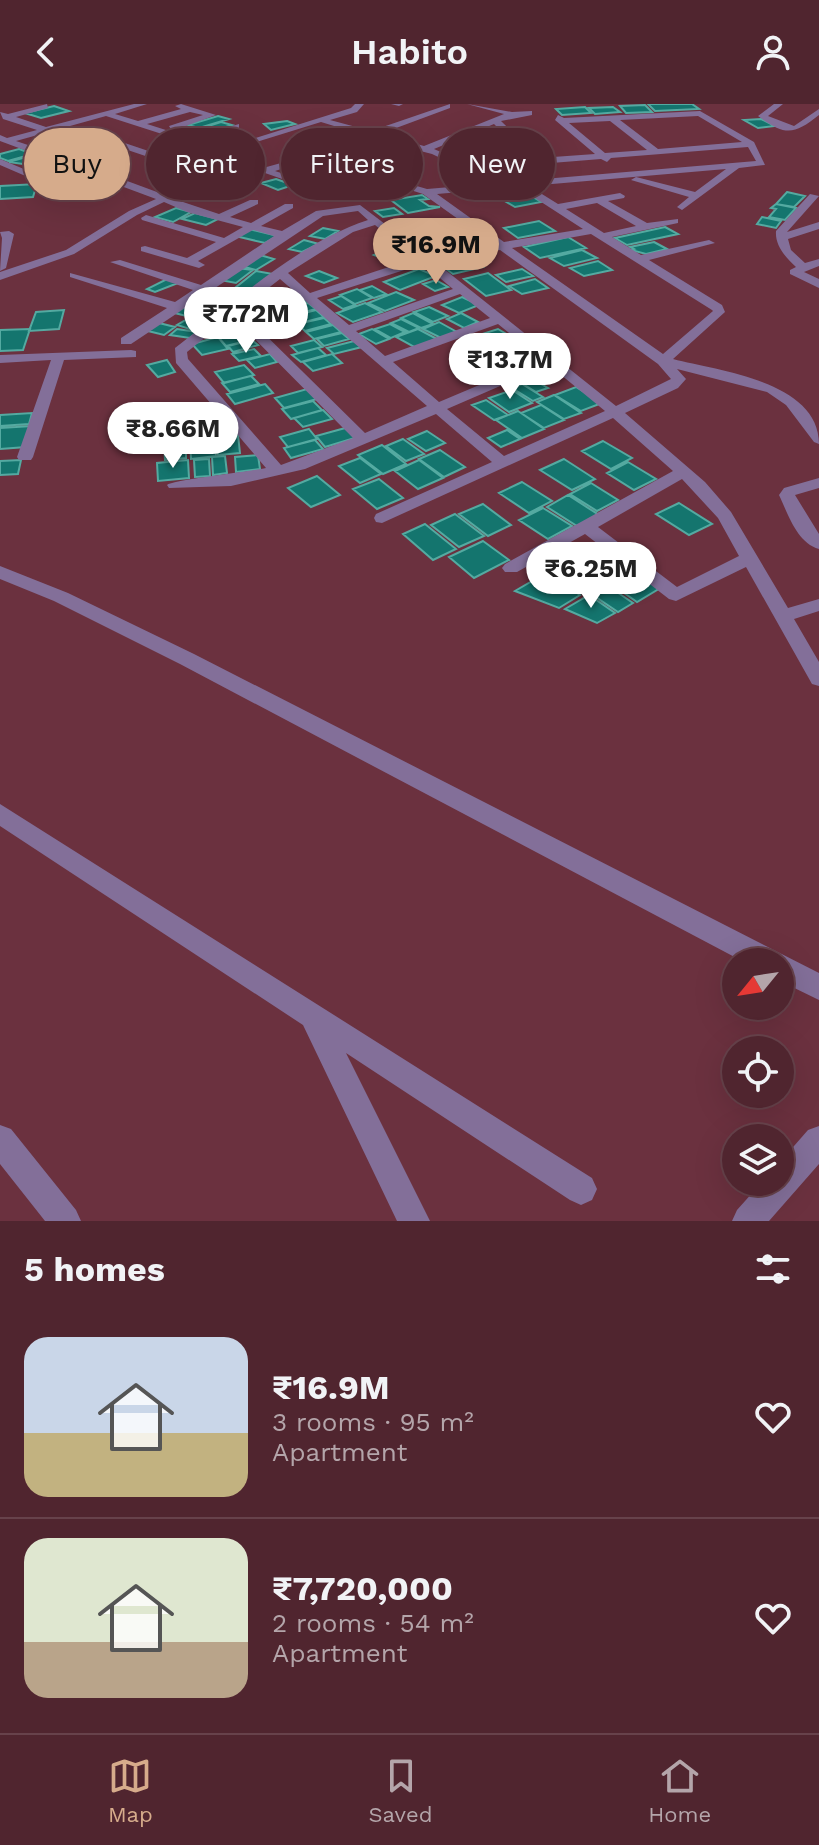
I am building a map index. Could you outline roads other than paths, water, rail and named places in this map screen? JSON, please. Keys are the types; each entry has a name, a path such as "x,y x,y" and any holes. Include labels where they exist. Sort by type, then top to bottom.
{"street":[{"path":"54,128 143,104"},
{"path":"172,104 212,115 172,128"},
{"path":"265,136 339,115 356,109 360,104"},
{"path":"471,104 512,114 529,113"},
{"path":"588,104 602,104"},
{"path":"779,104 762,116 785,128 796,129 819,109"},
{"path":"804,104 819,109"},
{"path":"384,128 416,113 452,105"},
{"path":"3,116 45,106"},
{"path":"123,128 190,109"},
{"path":"555,181 623,175 735,167 762,163 751,144 696,112 559,118 623,175 698,196"},
{"path":"107,114 152,128"},
{"path":"303,125 299,119 310,114 339,115"},
{"path":"425,149 512,114"},
{"path":"3,116 40,128"},
{"path":"612,118 656,152"},
{"path":"25,123 40,119"},
{"path":"622,126 712,119"},
{"path":"322,120 344,128"},
{"path":"496,121 503,128"},
{"path":"230,128 236,126"},
{"path":"2,140 24,135"},
{"path":"644,142 739,135"},
{"path":"2,140 24,147"},
{"path":"555,160 751,144"},
{"path":"425,149 439,155"},
{"path":"0,162 24,172"},
{"path":"682,207 735,167"},
{"path":"683,171 720,181"},
{"path":"382,518 677,382 676,372 663,361 423,191"},
{"path":"427,192 439,191"},
{"path":"556,208 620,196"},
{"path":"803,268 780,238 782,227 814,196"},
{"path":"0,235 9,234 0,271 70,252 161,200"},
{"path":"166,200 283,235"},
{"path":"543,200 718,308 719,312 663,361"},
{"path":"598,200 646,227"},
{"path":"220,218 254,202"},
{"path":"188,262 289,206"},
{"path":"0,359 59,356 128,347 175,306 283,235 320,213 360,208 614,411 683,472 725,516 819,679"},
{"path":"146,218 224,241"},
{"path":"277,471 179,356 183,347 280,273 349,230 376,221"},
{"path":"309,297 423,260 674,221"},
{"path":"780,238 819,225"},
{"path":"640,259 709,243"},
{"path":"145,249 226,272"},
{"path":"116,262 202,289"},
{"path":"819,262 794,272 819,284"},
{"path":"280,273 501,462"},
{"path":"74,275 175,306"},
{"path":"347,330 461,290"},
{"path":"232,309 363,439"},
{"path":"384,361 498,320"},
{"path":"25,457 59,356"},
{"path":"175,485 231,481 299,466 550,360"},
{"path":"663,361 772,389 791,402 819,439"},
{"path":"511,568 683,472"},
{"path":"819,483 790,491 787,495 805,530 819,544"},
{"path":"586,526 676,595 750,558"},
{"path":"0,572 61,597 187,659 743,948"},
{"path":"783,616 819,605"},
{"path":"0,814 581,1189"},
{"path":"794,974 819,987"},
{"path":"313,1016 414,1221"},
{"path":"0,1140 65,1221"},
{"path":"748,1221 819,1141"}]}
